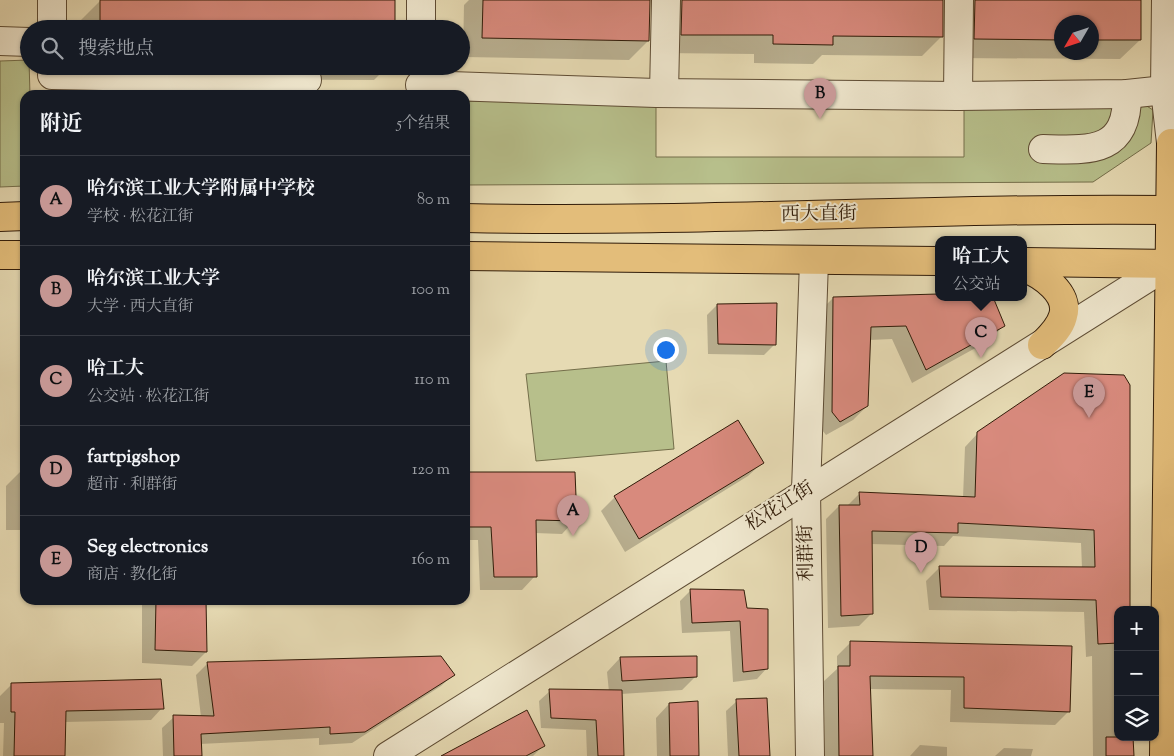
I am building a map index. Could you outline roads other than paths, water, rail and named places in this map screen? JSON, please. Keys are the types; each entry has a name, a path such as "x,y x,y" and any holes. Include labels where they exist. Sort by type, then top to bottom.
{"main road":[{"path":"1164,756 1172,263 1171,143"},
{"name":"西大直街","path":"470,218 589,220 970,211 1172,210"},
{"path":"0,216 20,216"},
{"path":"0,255 20,255"},
{"path":"470,256 935,261"},
{"path":"1027,262 1172,263"},
{"path":"1027,269 1044,277 1061,298 1064,308 1063,317 1042,345"}],"street":[{"path":"52,0 52,20"},
{"path":"421,0 421,20"},
{"path":"664,93 666,0"},
{"path":"958,96 959,0"},
{"path":"1166,0 1165,90 1171,143"},
{"path":"0,41 20,42"},
{"path":"52,79 307,80"},
{"path":"421,82 664,93 958,96 1127,94 1165,90"},
{"path":"1043,149 1089,150 1111,140 1124,122 1127,112 1127,94"},
{"name":"利群街","path":"810,756 806,490 814,261"},
{"name":"松花江街","path":"390,755 806,490 1172,263"}],"place":[{"name":"哈尔滨工业大学","path":"820,119"},
{"name":"哈工大","path":"981,358"},
{"name":"Seg electronics","path":"1089,418"},
{"name":"哈尔滨工业大学附属中学校","path":"573,536"},
{"name":"fartpigshop","path":"921,573"}]}
